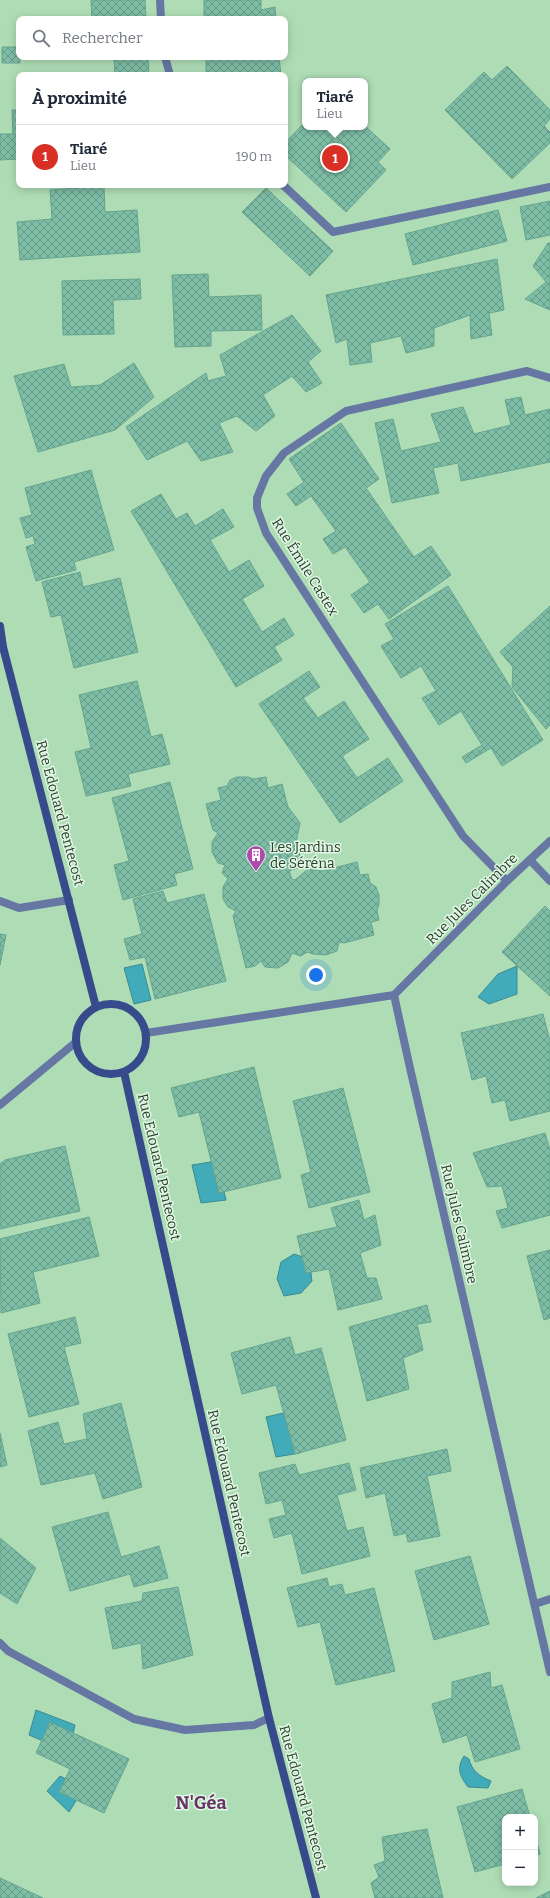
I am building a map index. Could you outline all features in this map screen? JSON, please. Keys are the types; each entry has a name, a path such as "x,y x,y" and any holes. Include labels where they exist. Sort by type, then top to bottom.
{"street":[{"path":"160,0 161,16"},
{"path":"165,60 169,72"},
{"path":"286,188 333,232 550,187"},
{"name":"Rue Émile Castex","path":"507,881 463,836 391,727 266,533 257,508 257,498 266,476 284,453 346,411 527,371 550,378"},
{"name":"Rue Edouard Pentecost","path":"0,626 3,647 96,1007"},
{"name":"Rue Jules Calimbre","path":"550,841 507,881 394,995 550,1672"},
{"path":"530,860 550,881"},
{"path":"0,901 20,908 69,900"},
{"path":"146,1033 394,995"},
{"path":"111,1004 124,1006 132,1010 141,1020 146,1033 146,1046 141,1058 136,1064 124,1072 109,1074 97,1072 87,1066 78,1053 76,1034 79,1023 86,1013 96,1007 111,1004"},
{"path":"0,1105 76,1042"},
{"name":"Rue Edouard Pentecost","path":"124,1072 269,1718 316,1898"},
{"path":"535,1604 550,1598"},
{"path":"0,1643 8,1651 134,1719 185,1730 254,1725 269,1718"}],"water":[{"path":"142,964 151,1000 134,1004 124,968"},
{"path":"517,966 517,994 489,1004 478,997 498,974"},
{"path":"217,1161 226,1200 201,1203 192,1165"},
{"path":"294,1254 309,1259 312,1281 301,1293 284,1296 277,1279 281,1262"},
{"path":"288,1412 300,1453 276,1457 266,1417"},
{"path":"36,1710 75,1725 69,1752 29,1735"},
{"path":"464,1756 469,1759 472,1767 477,1773 491,1781 488,1788 468,1787 460,1772 460,1765"},
{"path":"60,1776 84,1788 69,1812 47,1791"}],"building":[{"path":"91,0 145,0 146,16 92,16"},
{"path":"204,0 261,0 261,10 275,7 276,16 204,16"},
{"path":"2,47 16,47 16,60 20,60 20,63 2,63"},
{"path":"114,60 148,60 149,72 115,72"},
{"path":"206,60 279,60 281,72 206,72"},
{"path":"507,66 550,110 550,119 544,126 550,132 550,143 512,179 445,110 484,72 492,80"},
{"path":"12,110 16,110 16,159 0,160 0,134 13,134"},
{"path":"302,125 302,130 368,130 368,129 390,149 378,162 386,170 346,212 288,158 288,140"},
{"path":"104,188 105,212 137,210 140,252 20,260 17,222 52,219 50,190"},
{"path":"266,188 333,251 310,276 242,212"},
{"path":"550,201 550,235 526,240 520,207"},
{"path":"498,210 507,241 413,265 405,234"},
{"path":"548,243 550,243 550,310 525,299 546,282 533,266"},
{"path":"497,259 504,310 489,313 492,335 471,339 470,315 434,328 434,346 406,353 401,336 370,343 372,362 350,365 347,339 336,343 326,295"},
{"path":"208,274 209,297 261,295 262,330 211,331 211,346 175,347 172,275"},
{"path":"140,279 141,299 113,300 114,334 63,335 62,281"},
{"path":"292,315 321,351 308,362 322,383 306,392 292,376 263,395 275,416 256,431 237,416 219,423 233,452 201,461 187,441 147,460 126,427 206,373 208,381 226,376 220,355"},
{"path":"134,363 154,397 115,430 38,452 14,376 64,364 71,387 100,385"},
{"path":"521,397 525,415 550,409 550,462 461,481 458,463 433,468 439,493 392,503 375,423 393,419 401,451 441,442 431,414 463,407 474,434 511,425 505,400"},
{"path":"341,423 379,479 366,488 414,557 431,546 451,575 389,619 378,604 364,613 351,595 370,582 345,547 333,554 323,539 336,531 311,496 296,506 287,494 304,482 289,459"},
{"path":"91,470 114,550 74,562 76,570 36,581 26,547 35,544 33,536 26,538 20,518 32,515 25,488"},
{"path":"161,494 176,519 187,513 195,526 223,509 234,527 210,540 229,572 249,560 264,586 242,599 262,632 284,618 294,635 274,647 282,660 236,687 131,511"},
{"path":"80,572 83,587 120,578 138,652 74,668 61,615 51,617 42,582"},
{"path":"448,586 543,740 502,766 491,748 466,763 462,757 482,745 461,711 439,725 422,698 436,691 421,666 401,678 381,646 394,639 385,624"},
{"path":"550,606 550,725 546,729 512,687 513,667 500,652"},
{"path":"309,671 320,687 303,698 318,718 344,701 369,739 342,756 357,778 388,758 403,781 340,823 259,704"},
{"path":"137,681 151,737 162,734 170,764 128,774 131,786 86,796 75,752 91,748 79,695"},
{"name":"Les Jardins de Séréna","path":"237,777 248,777 253,779 266,777 268,788 282,784 288,807 300,823 296,843 303,866 289,871 292,879 295,880 308,869 322,871 357,862 360,875 368,874 370,883 376,887 379,895 377,911 379,920 371,922 374,935 344,943 339,942 337,951 326,955 307,952 301,956 292,953 288,962 278,968 265,967 261,961 255,966 246,968 233,916 236,911 228,907 223,899 223,887 228,879 222,873 225,865 218,863 212,852 212,842 218,833 213,830 206,804 221,800 218,788 227,786 230,780"},
{"path":"170,782 193,869 174,874 177,885 123,900 114,865 129,861 112,798"},
{"path":"163,891 167,903 204,894 226,981 155,999 145,957 130,960 124,939 142,934 133,899"},
{"path":"545,906 550,911 550,996 502,952"},
{"path":"0,934 6,935 0,965"},
{"path":"543,1014 550,1041 550,1111 510,1121 505,1100 492,1103 486,1076 472,1080 461,1033"},
{"path":"254,1067 281,1178 219,1193 199,1112 179,1117 171,1088"},
{"path":"343,1088 370,1192 309,1208 301,1175 311,1172 293,1101"},
{"path":"545,1133 550,1150 550,1215 502,1228 496,1211 508,1208 502,1186 487,1187 473,1153"},
{"path":"65,1146 80,1211 0,1229 0,1164 5,1160"},
{"path":"359,1200 364,1220 375,1215 381,1245 360,1253 367,1278 376,1278 382,1299 338,1310 329,1269 306,1273 297,1236 337,1227 331,1208"},
{"path":"89,1217 99,1256 33,1272 40,1303 1,1313 0,1239"},
{"path":"550,1250 550,1318 544,1320 527,1256"},
{"path":"427,1305 431,1322 417,1324 423,1350 403,1358 409,1389 367,1401 349,1327"},
{"path":"75,1317 81,1343 64,1347 79,1404 29,1417 8,1334"},
{"path":"290,1337 295,1355 321,1348 346,1440 295,1454 276,1385 242,1394 231,1353"},
{"path":"121,1403 142,1487 103,1499 95,1473 41,1485 28,1431 58,1422 64,1444 87,1439 83,1414"},
{"path":"0,1433 7,1465 0,1467"},
{"path":"447,1449 451,1471 427,1476 440,1536 408,1542 406,1533 394,1536 385,1493 366,1498 360,1468"},
{"path":"349,1463 356,1490 337,1495 347,1531 363,1527 370,1556 302,1574 292,1533 274,1538 269,1519 286,1515 282,1500 266,1504 259,1473 295,1464 299,1475"},
{"path":"108,1512 121,1557 159,1546 168,1578 134,1587 130,1574 70,1591 52,1527"},
{"path":"0,1538 36,1568 17,1604 0,1593"},
{"path":"470,1556 489,1624 434,1640 415,1571"},
{"path":"327,1578 329,1587 342,1584 345,1595 374,1588 395,1671 336,1685 320,1622 298,1627 287,1588"},
{"path":"178,1587 193,1655 143,1669 141,1643 113,1649 105,1608 142,1601 143,1593"},
{"path":"490,1672 491,1688 502,1685 520,1749 475,1762 467,1735 443,1743 432,1704 452,1698 452,1682"},
{"path":"50,1722 129,1759 104,1813 59,1792 70,1769 36,1753"},
{"path":"522,1789 529,1814 502,1814 502,1865 475,1872 457,1807"},
{"path":"427,1829 443,1898 375,1898 371,1883 379,1877 374,1865 385,1861 382,1837"},
{"path":"0,1878 43,1898 0,1898"},
{"path":"550,1891 550,1898 536,1898"}],"place":[{"name":"Tiaré","path":"335,158"},
{"name":"Les Jardins de Séréna","path":"256,872"}],"district":[{"name":"N'Géa","path":"201,1803"}]}
